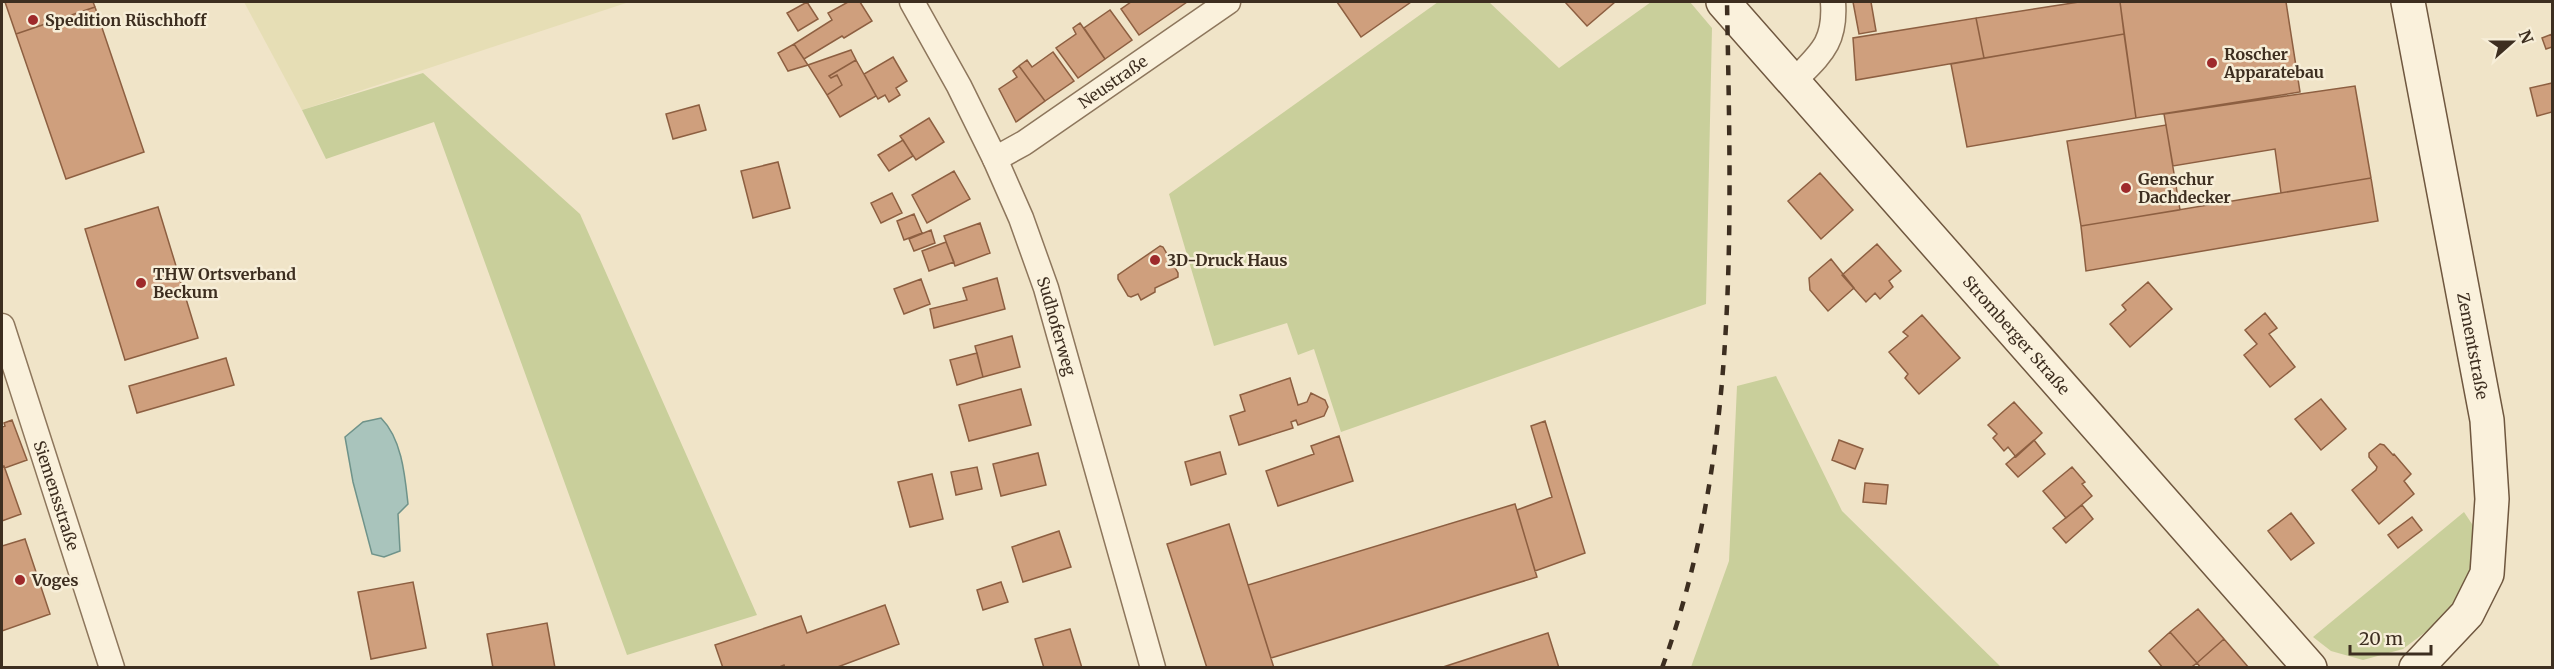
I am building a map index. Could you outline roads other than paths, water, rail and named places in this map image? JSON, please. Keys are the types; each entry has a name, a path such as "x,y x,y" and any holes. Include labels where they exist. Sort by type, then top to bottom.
{"main road":[{"name":"Stromberger Straße","path":"1723,2 2310,668"},
{"name":"Zementstraße","path":"2408,2 2487,420 2492,500 2487,574 2467,614 2416,668"}],"street":[{"name":"Sudhoferweg","path":"912,2 959,86 1021,218 1046,288 1153,668"},
{"name":"Neustraße","path":"995,159 1024,143 1228,2"},
{"path":"1792,82 1826,48 1834,22 1833,2"},
{"name":"Siemensstraße","path":"2,326 112,668"}],"water":[{"path":"381,418 394,436 398,447 404,470 408,504 398,514 400,551 384,557 372,554 353,482 345,437 363,422"}],"railway":[{"path":"1662,668 1687,587 1706,505 1718,422 1729,254 1727,2"}],"place":[{"name":"Spedition Rüschhoff","path":"33,20"},
{"name":"Roscher Apparatebau","path":"2212,63"},
{"name":"Genschur Dachdecker","path":"2126,188"},
{"name":"3D-Druck Haus","path":"1155,260"},
{"name":"THW Ortsverband Beckum","path":"141,283"},
{"name":"Voges","path":"20,580"}]}
